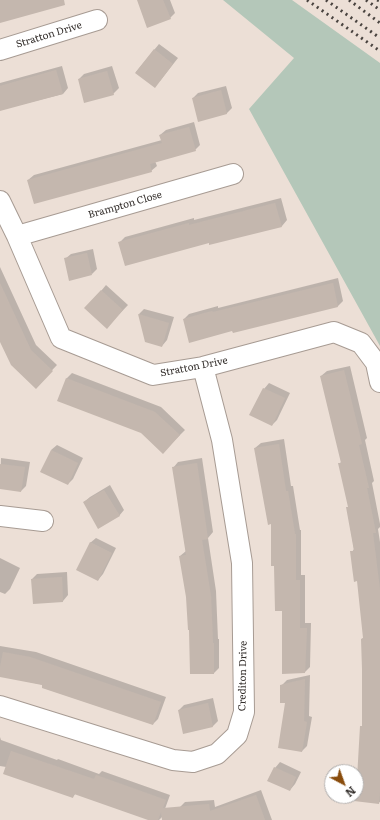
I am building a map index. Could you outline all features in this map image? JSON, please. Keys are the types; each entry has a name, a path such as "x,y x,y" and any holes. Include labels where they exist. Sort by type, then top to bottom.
{"street":[{"name":"Stratton Drive","path":"0,50 97,20"},
{"name":"Brampton Close","path":"17,236 233,174"},
{"name":"Stratton Drive","path":"0,201 17,236 61,338 153,375 203,367 334,332 361,343 376,363 380,382"},
{"name":"Crediton Drive","path":"0,706 173,760 193,762 217,754 237,735 244,712 242,563 222,440 203,367"},
{"path":"0,516 43,521"}],"green space":[{"path":"223,0 292,0 380,63 380,346 249,109 294,58"}],"building":[{"path":"0,0 64,0 65,5 0,23"},
{"path":"137,0 163,0 171,19 147,28"},
{"path":"154,49 173,64 155,88 135,73"},
{"path":"56,70 63,94 0,111 0,86"},
{"path":"107,71 114,95 84,103 78,79"},
{"path":"221,90 227,114 198,122 192,98"},
{"path":"189,127 196,151 150,164 152,172 34,204 27,180 162,143 159,135"},
{"path":"275,203 282,227 209,245 209,243 125,266 118,242 189,223 189,225"},
{"path":"87,253 92,275 69,281 64,258"},
{"path":"0,283 31,350 53,371 36,389 11,365 0,342"},
{"path":"333,283 338,307 233,333 232,331 189,343 183,319"},
{"path":"101,290 123,310 107,329 84,308"},
{"path":"138,314 169,323 162,347 145,342"},
{"path":"344,370 362,444 359,445 369,488 367,488 376,533 373,533 380,590 379,804 364,802 364,764 358,764 360,726 362,726 361,639 363,638 357,581 354,582 350,551 354,551 346,507 348,507 338,463 341,463 320,376"},
{"path":"66,378 155,412 180,435 163,454 141,433 57,401"},
{"path":"263,388 285,398 272,426 249,415"},
{"path":"279,444 286,491 288,491 296,534 296,580 300,580 300,628 307,628 305,673 282,674 282,611 275,611 274,566 271,566 271,524 268,525 254,448"},
{"path":"51,450 78,463 68,485 40,472"},
{"path":"197,463 208,539 202,540 211,596 214,674 190,674 189,630 186,597 179,556 186,555 172,467"},
{"path":"0,464 25,467 21,492 0,489"},
{"path":"104,490 120,516 98,529 83,502"},
{"path":"90,542 112,553 98,581 76,570"},
{"path":"62,577 63,602 33,604 31,579"},
{"path":"3,652 30,657 161,702 153,725 42,688 42,685 0,677"},
{"path":"305,679 304,721 307,722 302,752 278,748 285,703 280,703 280,685"},
{"path":"208,703 213,727 183,734 178,710"},
{"path":"11,751 94,779 96,775 166,800 163,808 209,804 210,811 256,795 265,820 162,820 161,812 158,820 148,820 74,794 73,798 3,774"},
{"path":"274,767 296,777 290,791 267,781"}],"railway":[{"path":"307,0 380,51"},
{"path":"326,0 380,38"},
{"path":"349,0 380,23"},
{"path":"366,0 380,10"}]}
